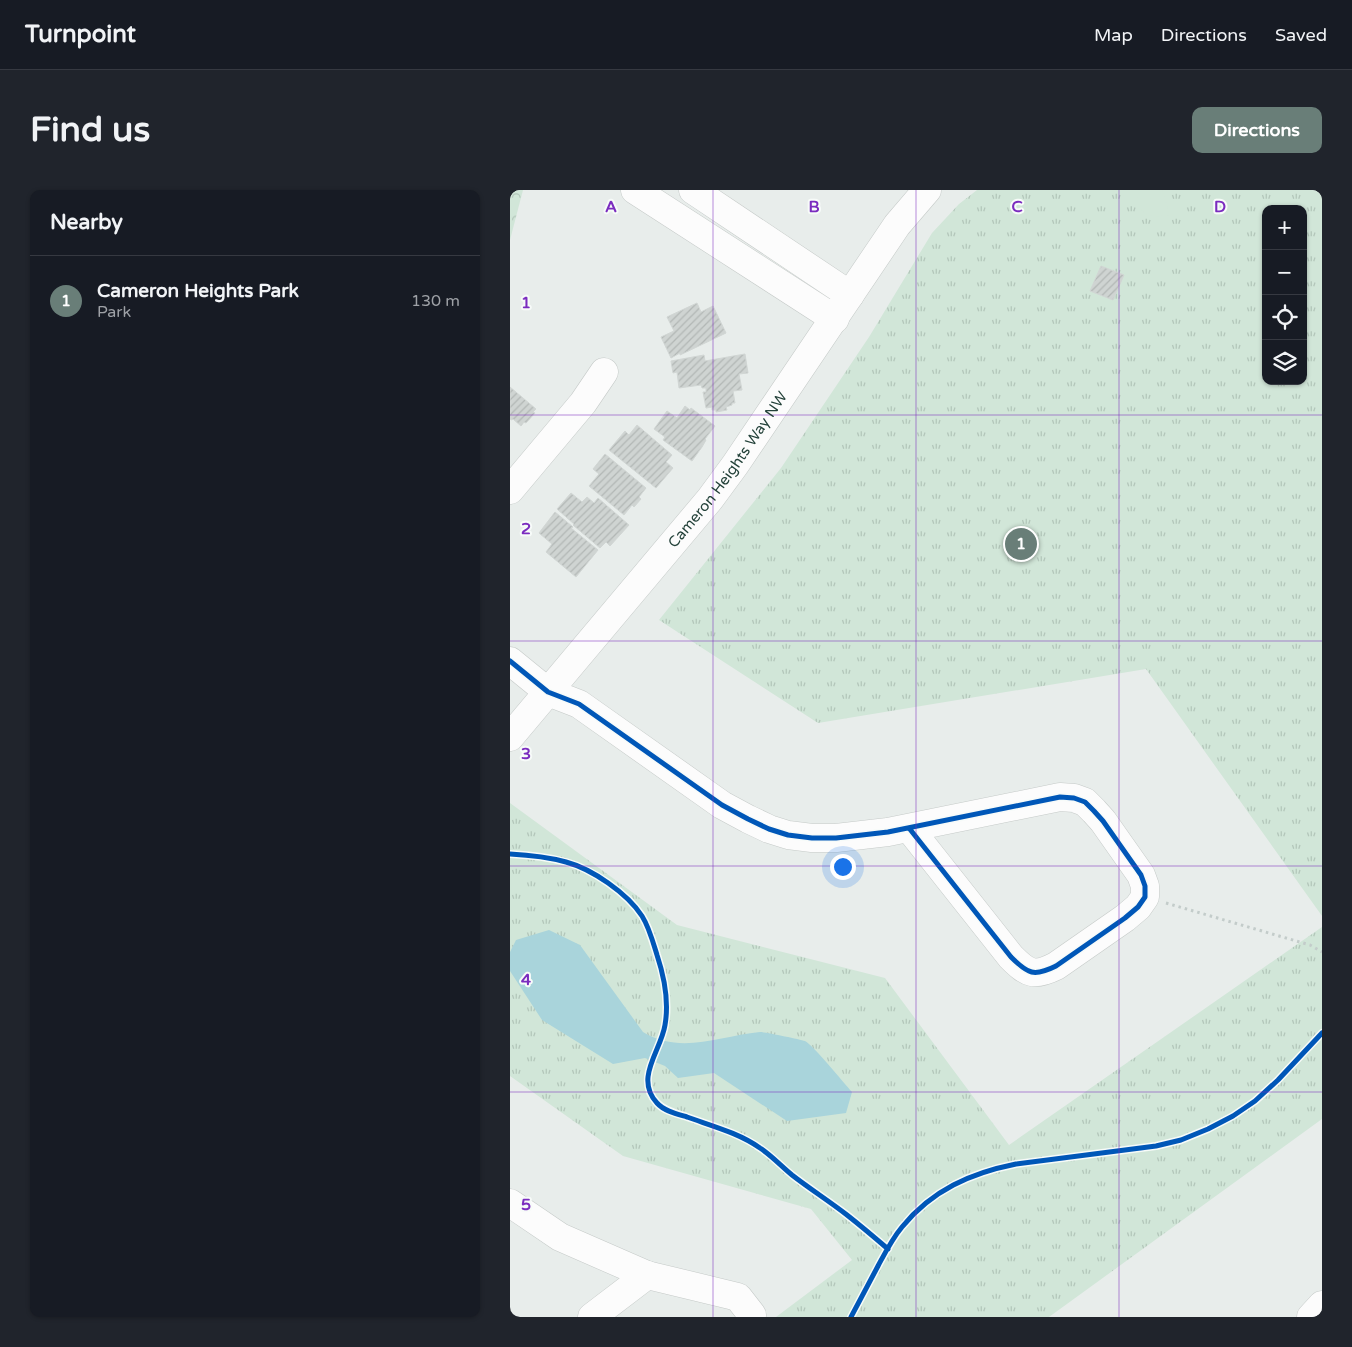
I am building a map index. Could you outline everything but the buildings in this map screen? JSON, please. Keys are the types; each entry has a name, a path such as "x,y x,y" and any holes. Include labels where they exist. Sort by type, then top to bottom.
{"street":[{"path":"692,190 850,295"},
{"name":"Cameron Heights Way NW","path":"510,737 710,499 835,319 897,225 927,190"},
{"path":"639,191 835,319"},
{"path":"510,490 583,403 604,372"},
{"path":"510,661 548,692 578,704 722,805 748,819 788,835 836,838 909,828 1060,797 1074,798 1085,802 1103,821 1142,875 1145,897 1138,907 1125,918 1056,966 1043,973 1031,972 1021,967 1012,957 909,828"},
{"path":"510,1203 560,1237 647,1275 738,1297 752,1314"},
{"path":"592,1317 647,1275"},
{"path":"1311,1317 1322,1305"}],"path":[{"path":"1145,897 1310,946 1322,952"}],"green space":[{"path":"510,190 523,190 510,240"},
{"path":"977,190 1322,190 1322,916 1146,669 818,723 659,620 781,468 869,337 932,233 959,204"},
{"path":"1140,190 1162,190 1170,215 1148,215 1141,210 1137,198"},
{"path":"510,803 677,925 885,978 1009,1145 1322,927 1322,1119 1049,1317 776,1317 852,1260 811,1209 623,1156 510,1076"}],"water":[{"path":"549,930 580,945 643,1032 657,1039 686,1043 760,1032 805,1041 821,1056 852,1092 846,1113 787,1121 714,1073 678,1078 665,1066 645,1058 613,1064 542,1020 510,971 510,952 516,940"}],"cycle path":[{"path":"510,661 548,692 579,704 722,805 769,829 788,835 836,838 888,832 1060,797 1074,798 1085,802 1103,821 1141,875 1145,886 1145,897 1138,907 1125,918 1056,966 1042,972 1032,972 1022,967 1011,957 909,828"},
{"path":"510,854 552,859 587,870 618,891 642,916 649,930 660,963 666,998 663,1035 648,1074 651,1094 657,1103 671,1112 725,1130 752,1143 769,1154 788,1172 847,1215 888,1249"},
{"path":"851,1317 898,1232 914,1214 939,1193 968,1178 999,1168 1016,1164 1156,1146 1181,1140 1208,1129 1233,1116 1255,1101 1278,1080 1322,1033"}],"place":[{"name":"Cameron Heights Park","path":"1021,544"}]}
